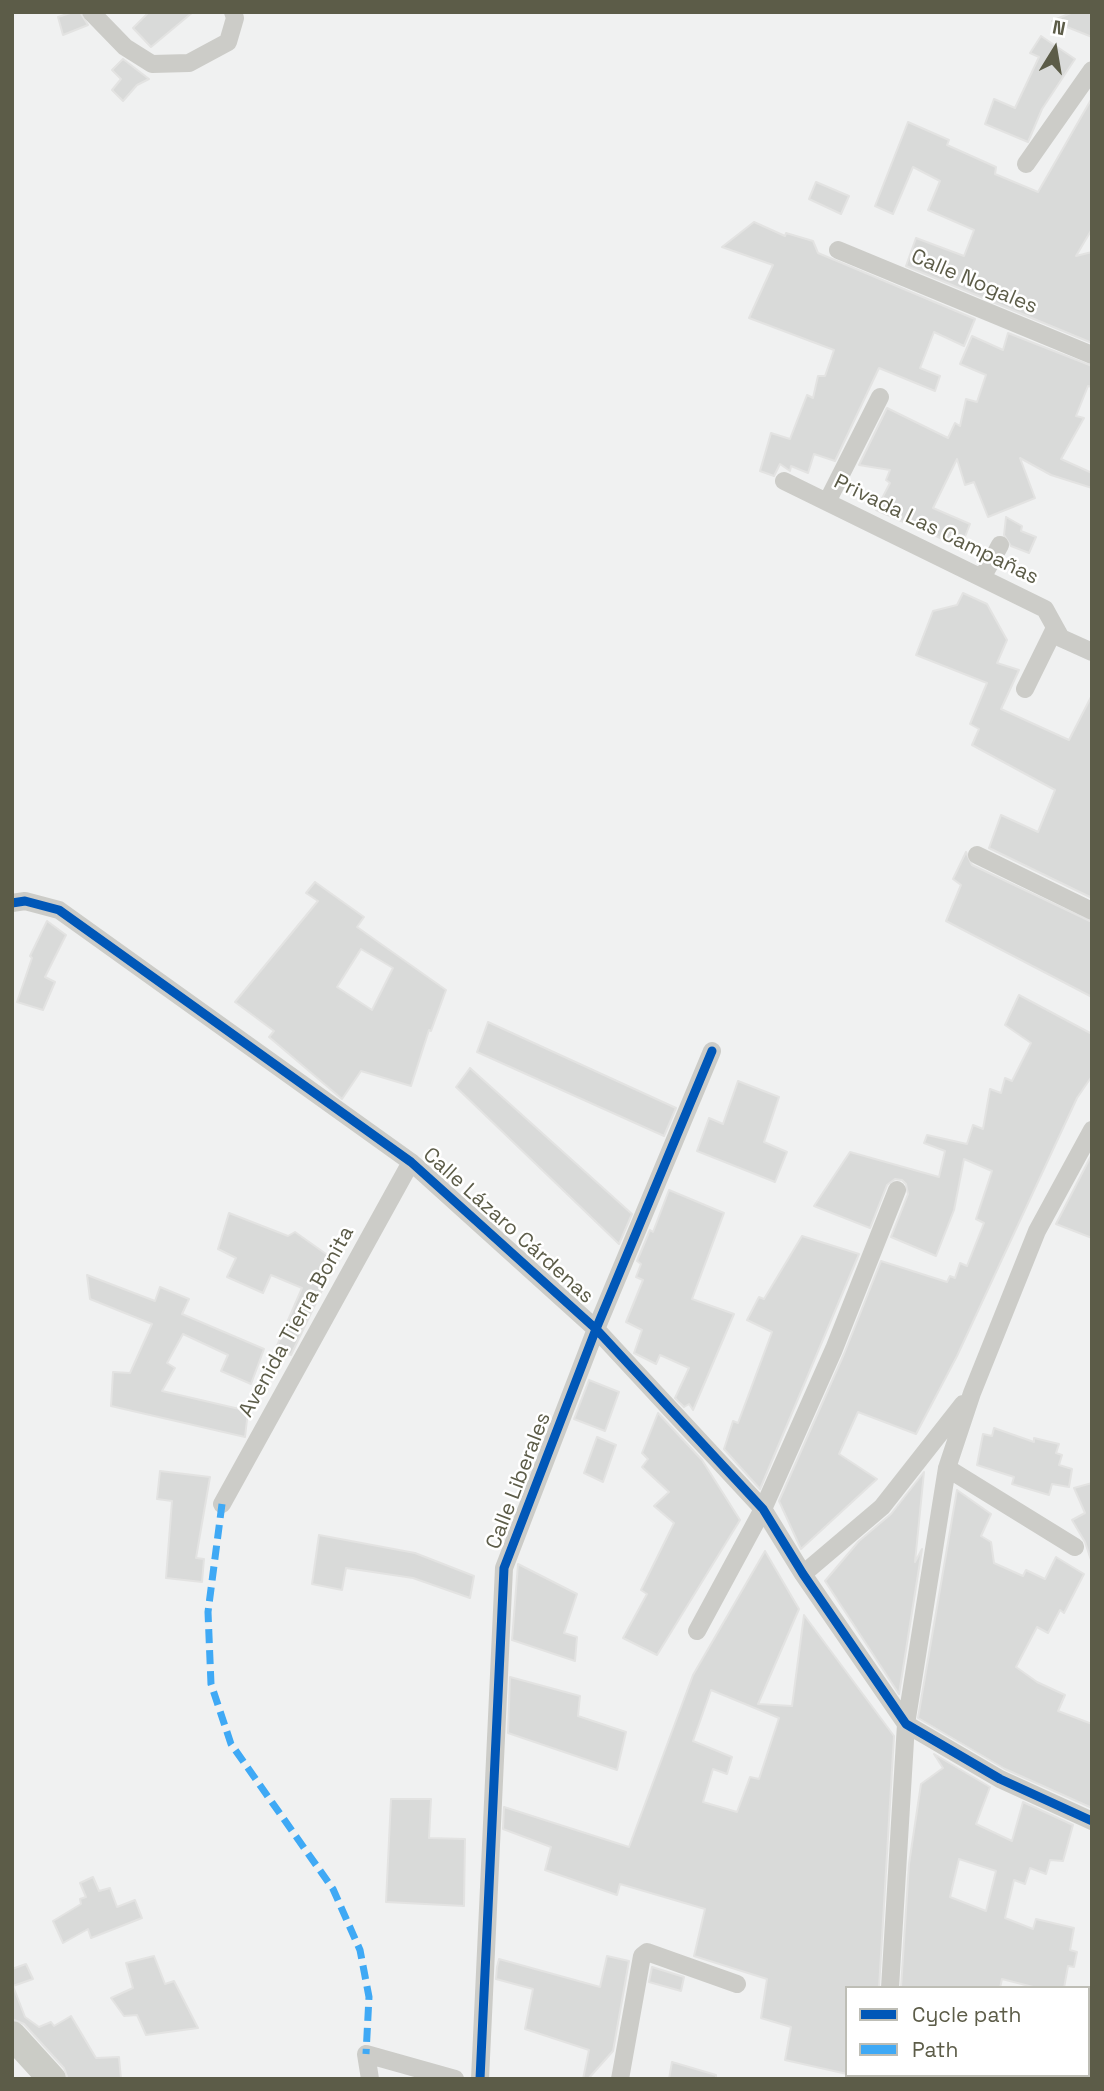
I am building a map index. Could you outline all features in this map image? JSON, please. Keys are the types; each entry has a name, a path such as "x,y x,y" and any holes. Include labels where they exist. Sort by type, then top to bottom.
{"main road":[{"path":"12,2035 52,2079"},
{"path":"12,2061 27,2079"}],"street":[{"path":"91,12 125,47 152,64 189,63 228,42 234,15"},
{"path":"1026,164 1092,70"},
{"name":"Calle Nogales","path":"838,250 1092,355"},
{"path":"827,502 880,397"},
{"name":"Privada Las Campañas","path":"784,481 1045,609 1061,638 1092,652"},
{"path":"982,578 1000,545"},
{"path":"1025,689 1055,628"},
{"path":"977,855 1092,911"},
{"name":"Calle Lázaro Cárdenas","path":"12,903 25,901 59,910 411,1162 596,1329 763,1509 803,1574 906,1724"},
{"name":"Calle Liberales","path":"480,2079 504,1568 596,1329 712,1051"},
{"path":"890,1986 906,1724 947,1468 972,1393 1037,1231 1092,1130"},
{"name":"Avenida Tierra Bonita","path":"222,1504 411,1162"},
{"path":"697,1631 763,1509 834,1349 897,1190"},
{"path":"803,1574 882,1507 972,1393"},
{"path":"947,1468 1075,1546"},
{"path":"906,1724 1000,1779 1092,1821"},
{"path":"620,2079 642,1955 647,1952 737,1984"},
{"path":"370,2079 366,2054 455,2079"}],"building":[{"path":"80,12 88,25 63,35 58,17"},
{"path":"149,12 193,12 151,47 133,28"},
{"path":"1073,12 1092,12 1092,37 1052,21"},
{"path":"1041,36 1075,59 1042,109 1028,142 985,124 994,99 1015,108 1039,57 1030,53"},
{"path":"123,59 149,79 137,85 123,101 112,90 121,79 112,70"},
{"path":"1092,98 1092,229 1076,256 1092,252 1092,343 906,266 916,238 964,256 974,230 928,210 940,181 913,167 893,214 875,206 908,122 949,140 947,145 996,167 995,174 1038,192"},
{"path":"816,182 849,196 841,214 809,199"},
{"path":"754,222 785,236 786,233 813,241 818,253 975,319 964,346 934,332 920,368 940,376 935,391 879,368 835,461 814,454 808,473 791,466 790,471 780,464 774,476 760,471 771,433 790,439 807,395 813,398 818,376 825,376 834,350 749,318 773,265 722,247"},
{"path":"1008,333 1092,366 1092,387 1088,386 1076,416 1084,418 1061,459 1092,473 1092,488 1051,475 1020,458 1035,498 988,517 974,482 965,485 957,459 933,508 970,524 961,547 876,510 890,483 886,480 890,470 859,465 887,408 948,438 955,423 960,426 966,399 977,402 986,375 960,364 972,336 1003,350"},
{"path":"1006,517 1022,526 1021,531 1036,537 1029,553 1011,546 1004,535"},
{"path":"963,593 987,604 1007,640 997,663 1019,670 1001,709 1069,740 1092,695 1092,898 989,848 1001,815 1038,832 1055,790 972,745 979,729 970,724 987,683 916,655 933,611 957,605"},
{"path":"966,852 972,865 1092,922 1092,997 946,921 961,885 953,879"},
{"path":"315,882 364,917 357,927 446,990 431,1031 429,1030 411,1086 361,1071 342,1099 269,1037 274,1031 235,1002 318,901 306,893","holes":["361,949 393,968 372,1010 337,987"]},
{"path":"47,921 66,935 45,977 55,982 43,1010 17,1002 32,958 30,956"},
{"path":"1019,995 1092,1034 1092,1076 1077,1098 957,1356 916,1434 858,1412 839,1454 877,1479 801,1549 779,1501 844,1354 881,1261 947,1282 950,1276 955,1278 960,1263 967,1266 984,1223 976,1219 992,1171 964,1159 954,1210 936,1256 891,1237 908,1194 906,1184 902,1180 895,1179 887,1185 870,1228 814,1206 850,1152 939,1177 945,1151 924,1143 927,1135 967,1144 973,1125 983,1129 990,1089 1001,1093 1005,1078 1012,1081 1031,1043 1005,1025"},
{"path":"488,1022 676,1108 664,1136 477,1052"},
{"path":"470,1068 632,1214 619,1244 456,1087"},
{"path":"738,1081 779,1097 764,1142 787,1152 775,1182 697,1151 709,1118 723,1124"},
{"path":"1092,1154 1092,1238 1056,1224"},
{"path":"669,1190 724,1213 692,1299 734,1314 693,1410 689,1404 684,1407 675,1398 689,1368 660,1355 656,1364 634,1353 642,1330 626,1322 643,1280 636,1277 641,1264 637,1261 650,1230 653,1232"},
{"path":"229,1213 288,1236 295,1232 336,1261 291,1355 276,1348 302,1288 271,1275 263,1293 227,1277 236,1258 218,1249"},
{"path":"802,1236 859,1254 760,1489 724,1449 733,1421 738,1423 772,1332 747,1320 759,1297 764,1299"},
{"path":"87,1275 155,1301 160,1287 189,1299 182,1314 264,1349 251,1384 221,1371 228,1355 183,1334 167,1363 175,1368 162,1391 248,1411 245,1437 111,1406 113,1372 130,1373 152,1324 90,1299"},
{"path":"589,1380 619,1392 605,1431 574,1419"},
{"path":"658,1413 702,1460 740,1520 657,1655 623,1638 647,1594 641,1590 674,1523 654,1506 669,1492 642,1467 648,1459 642,1453"},
{"path":"994,1428 1034,1442 1034,1438 1059,1444 1056,1453 1062,1455 1059,1465 1072,1469 1069,1487 1052,1484 1049,1495 1012,1484 1014,1477 977,1465 983,1434 992,1436"},
{"path":"597,1437 616,1445 603,1482 584,1473"},
{"path":"160,1471 210,1477 196,1558 204,1559 202,1582 166,1578 172,1501 157,1499"},
{"path":"924,1472 915,1562 922,1549 899,1694 825,1581 859,1541 891,1514"},
{"path":"1092,1483 1092,1563 1085,1542 1072,1520 1085,1513 1074,1488"},
{"path":"957,1490 991,1514 981,1536 991,1542 994,1563 1023,1576 1026,1570 1045,1579 1056,1557 1084,1574 1064,1613 1060,1610 1048,1633 1037,1627 1016,1667 1037,1682 1065,1695 1058,1711 1092,1724 1092,1808 1005,1769 918,1718"},
{"path":"319,1535 415,1553 474,1576 470,1598 413,1578 346,1568 342,1590 312,1584"},
{"path":"765,1551 799,1609 758,1704 792,1706 804,1615 894,1736 879,1986 845,1986 845,2074 785,2060 791,2027 761,2018 767,1979 694,1956 705,1909 620,1884 617,1895 545,1870 551,1847 503,1829 504,1807 629,1847 693,1675","holes":["711,1690 779,1718 759,1779 750,1777 737,1812 703,1802 713,1769 727,1774 732,1757 693,1741"]},
{"path":"518,1564 577,1594 564,1633 577,1637 575,1661 512,1640"},
{"path":"510,1677 580,1696 578,1716 626,1732 617,1770 508,1733"},
{"path":"934,1754 990,1787 976,1824 1012,1841 1023,1802 1073,1825 1063,1861 1050,1860 1046,1874 1030,1868 1025,1884 1014,1880 1005,1918 1033,1929 1036,1919 1074,1928 1070,1950 1077,1952 1074,1967 1068,1966 1064,1986 1029,1986 1002,1979 1000,1986 901,1986 909,1864 921,1784 943,1768","holes":["959,1859 996,1871 986,1911 950,1897"]},
{"path":"391,1799 431,1799 429,1838 465,1839 464,1906 386,1902"},
{"path":"93,1877 99,1891 110,1888 117,1907 135,1900 142,1918 91,1938 88,1929 63,1943 53,1921 81,1904 80,1899 86,1897 80,1883"},
{"path":"154,1956 165,1984 174,1981 198,2028 146,2035 137,2015 124,2016 111,1998 133,1988 126,1963"},
{"path":"607,1956 629,1961 613,2051 588,2079 583,2079 589,2050 525,2029 533,1989 496,1979 497,1967 499,1959 600,1987"},
{"path":"26,1964 33,1979 13,1986 25,2017 39,2027 51,2022 54,2026 71,2016 96,2058 119,2057 121,2079 68,2079 64,2068 24,2024 12,2019 12,1969"},
{"path":"652,1967 684,1977 681,1991 649,1982"},
{"path":"672,2062 716,2075 716,2079 669,2079"}],"marked path":[{"path":"222,1504 208,1612 211,1684 231,1744 333,1889 360,1950 369,1997 366,2054"}],"cycle path":[{"path":"12,903 25,901 59,910 411,1162 596,1329 763,1509 803,1574 906,1724 1000,1779 1092,1821"},
{"path":"480,2079 504,1568 596,1329 712,1051"}]}
